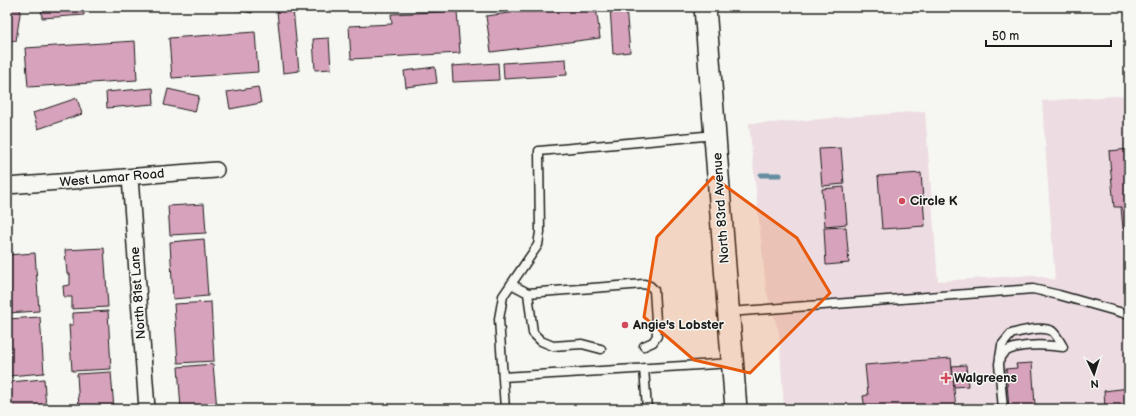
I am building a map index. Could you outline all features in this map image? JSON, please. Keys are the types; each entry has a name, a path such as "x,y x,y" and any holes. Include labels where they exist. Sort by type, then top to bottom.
{"main road":[{"name":"North 83rd Avenue","path":"706,7 736,409"}],"street":[{"name":"West Lamar Road","path":"7,186 216,170"},
{"name":"North 81st Lane","path":"130,177 147,409"}],"lane":[{"path":"505,409 499,319 503,296 538,245 540,232 539,151 715,134"},
{"path":"510,284 528,293 644,284 650,286 654,290 657,336 653,342 644,346"},
{"path":"729,312 1033,289 1123,313 1129,313"},
{"path":"528,293 533,333 541,341 553,346 582,344 601,349"},
{"path":"1000,357 1002,353 1010,349 1020,347 1049,345 1063,347 1056,335 1051,331 1034,330 1011,334 1002,345 1000,357 999,364 1003,409"},
{"path":"503,377 733,362"},
{"path":"644,368 647,409"}],"highlighted area":[{"path":"713,177 797,238 830,293 750,373 694,360 644,317 657,237"}],"shaded area":[{"path":"1129,95 1129,409 784,409 779,333 766,290 749,123 770,123 925,111 938,281 1034,275 1055,280 1042,101"}],"building":[{"path":"7,7 21,7 16,41 7,40"},
{"path":"41,7 83,7 84,15 42,18"},
{"path":"223,7 253,7 252,13"},
{"path":"556,7 596,7 600,38 491,52 486,16"},
{"path":"610,7 626,7 630,52 613,54"},
{"path":"293,9 299,71 283,73 277,11"},
{"path":"457,11 460,53 351,59 349,26 392,24 391,14"},
{"path":"255,32 258,72 172,78 169,38"},
{"path":"329,38 331,69 315,70 313,39"},
{"path":"135,41 137,80 28,87 25,48"},
{"path":"566,59 567,75 504,79 503,63"},
{"path":"498,63 499,80 453,82 452,66"},
{"path":"435,67 437,83 406,87 404,71"},
{"path":"258,87 261,103 230,109 227,92"},
{"path":"153,88 154,104 107,108 106,92"},
{"path":"168,89 199,96 195,112 164,105"},
{"path":"77,98 82,114 38,129 33,113"},
{"path":"841,148 844,184 822,186 819,149"},
{"path":"1129,149 1129,228 1123,229 1121,207 1114,207 1109,151"},
{"name":"Circle K","path":"921,173 925,226 882,229 878,176"},
{"path":"844,187 847,224 825,226 822,189"},
{"path":"204,204 206,233 170,235 168,206"},
{"path":"846,227 849,263 826,265 824,228"},
{"path":"204,239 208,296 173,299 170,242"},
{"path":"104,248 108,307 72,309 72,297 64,297 63,286 70,285 70,274 67,274 65,250"},
{"path":"35,253 39,311 7,313 7,255"},
{"path":"211,302 214,361 178,363 174,304"},
{"path":"108,311 111,369 72,371 69,325 73,325 73,313"},
{"path":"40,317 44,373 9,376 7,319"},
{"name":"Walgreens","path":"951,358 956,409 865,409 863,396 868,395 865,365"},
{"path":"1032,363 1035,405 1038,406 1039,409 1009,409 1006,369 1017,368 1016,364"},
{"path":"213,364 217,409 181,409 178,367"},
{"path":"966,365 968,386 954,387 952,366"},
{"path":"111,372 114,409 79,409 77,374"},
{"path":"44,379 46,409 11,409 9,382"},
{"path":"1129,388 1129,409 1105,409 1104,391"}],"waterway":[{"path":"761,175 780,175"}],"place":[{"name":"Circle K","path":"902,201"},
{"name":"Angie's Lobster","path":"625,325"},
{"name":"Walgreens","path":"946,378"}]}
